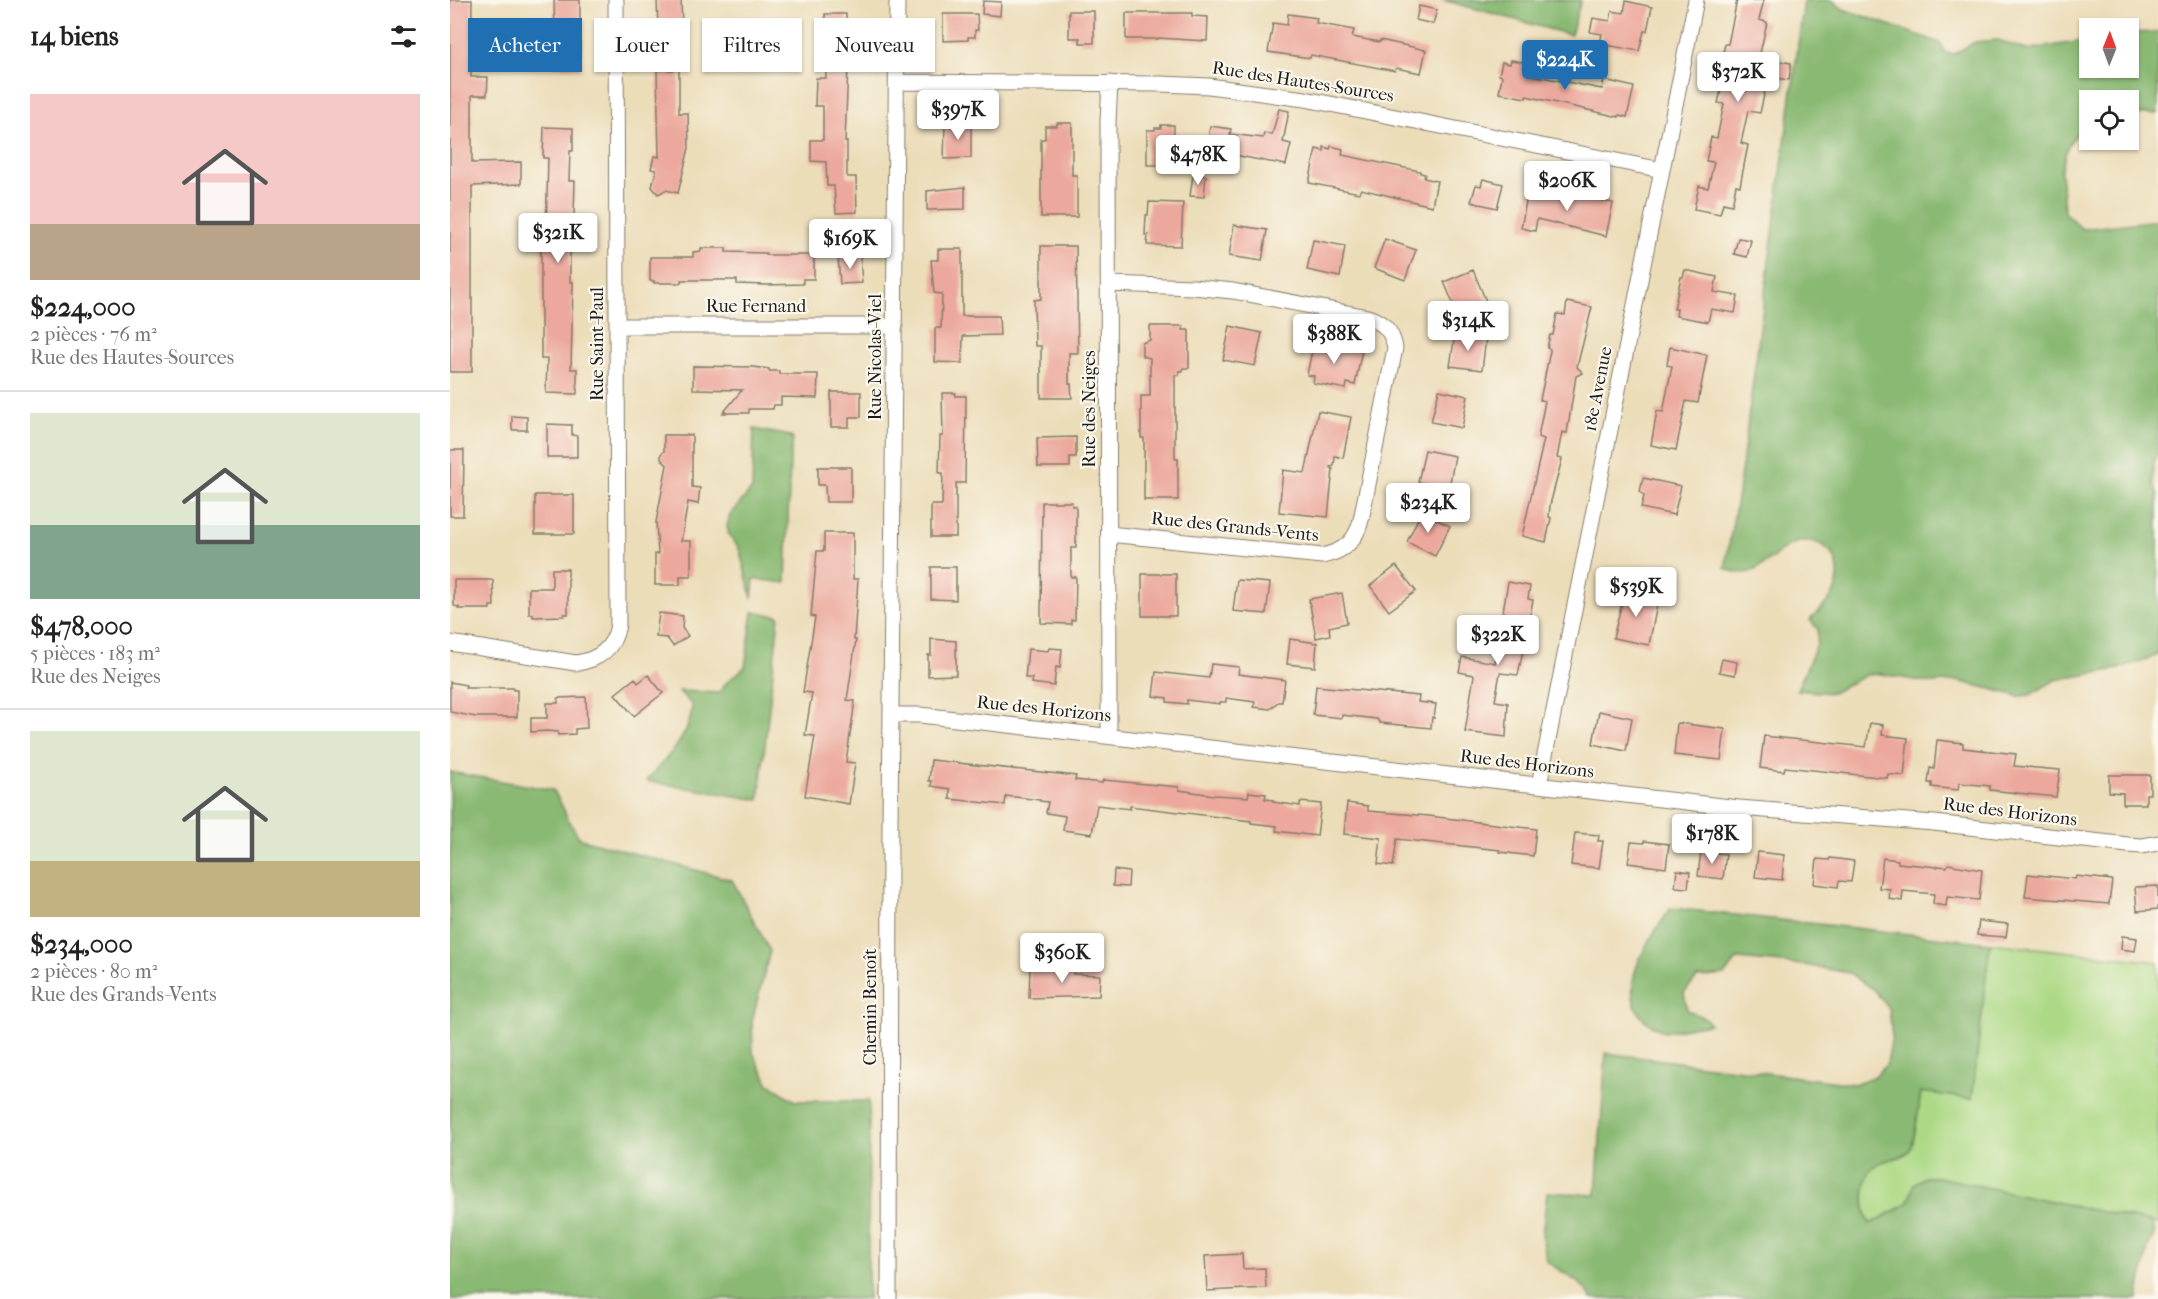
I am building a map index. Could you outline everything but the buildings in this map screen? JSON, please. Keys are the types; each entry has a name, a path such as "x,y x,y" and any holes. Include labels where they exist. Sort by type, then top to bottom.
{"street":[{"name":"Rue Saint-Paul","path":"450,643 576,663 593,659 607,650 616,634 618,625 616,0"},
{"name":"Rue Nicolas-Viel","path":"891,715 897,0"},
{"name":"18e Avenue","path":"1539,785 1696,0"},
{"name":"Rue des Hautes-Sources","path":"897,82 1110,83 1209,86 1267,92 1662,170"},
{"name":"Rue des Neiges","path":"1109,736 1108,121 1110,83"},
{"name":"Rue des Grands-Vents","path":"1108,284 1233,291 1368,317 1384,325 1395,348 1362,520 1352,541 1344,549 1322,556 1109,534"},
{"name":"Rue Fernand","path":"616,326 895,326"},
{"name":"Rue des Horizons","path":"891,715 920,715 1739,808 1934,823 2128,845 2158,843"},
{"name":"Chemin Benoît","path":"889,1299 891,715"}],"green space":[{"path":"1443,0 1581,0 1571,35"},
{"path":"1804,0 1832,0 1843,9 1941,43 1945,53 1954,54 1975,42 1998,40 2026,50 2079,42 2079,78 2139,78 2139,33 2158,32 2158,114 2139,114 2139,90 2079,90 2079,131 2068,145 2061,170 2064,212 2082,229 2158,220 2158,452 2153,473 2158,495 2158,655 2118,669 2055,680 2030,695 2019,696 1958,681 1932,683 1881,674 1866,675 1832,693 1797,690 1817,644 1818,629 1810,620 1830,599 1836,587 1838,569 1836,561 1825,547 1807,541 1786,548 1758,568 1748,572 1738,573 1725,568 1739,487"},
{"path":"754,429 790,436 793,439 790,459 786,583 754,579 752,598 739,548 729,535 727,526 730,515 752,489"},
{"path":"753,612 779,616 759,800 646,781 676,746 687,727 692,705 679,691 719,693 727,682 745,667"},
{"path":"450,772 553,790 581,839 732,880 770,951 752,1021 753,1053 769,1084 795,1101 869,1101 868,1299 450,1299"},
{"path":"1671,908 1990,943 1972,1099 1921,1092 1911,1148 1904,1155 1878,1164 1868,1175 1864,1192 1867,1218 1870,1224 1907,1204 1915,1183 1925,1177 1937,1177 2150,1222 2155,1231 2148,1248 2138,1299 1591,1299 1585,1288 1547,1262 1542,1236 1547,1192 1596,1195 1606,1053 1854,1084 1875,1076 1887,1064 1892,1037 1889,1009 1875,991 1849,973 1804,965 1738,959 1724,975 1697,978 1684,993 1687,1010 1705,1018 1710,1024 1664,1032 1649,1023 1641,1016 1634,1003 1632,989 1634,974 1647,945"},
{"path":"1990,943 2158,962 2158,1224 1937,1177 1925,1177 1915,1183 1907,1204 1870,1224 1865,1210 1868,1175 1878,1164 1900,1157 1911,1148 1921,1092 1972,1099"}]}
